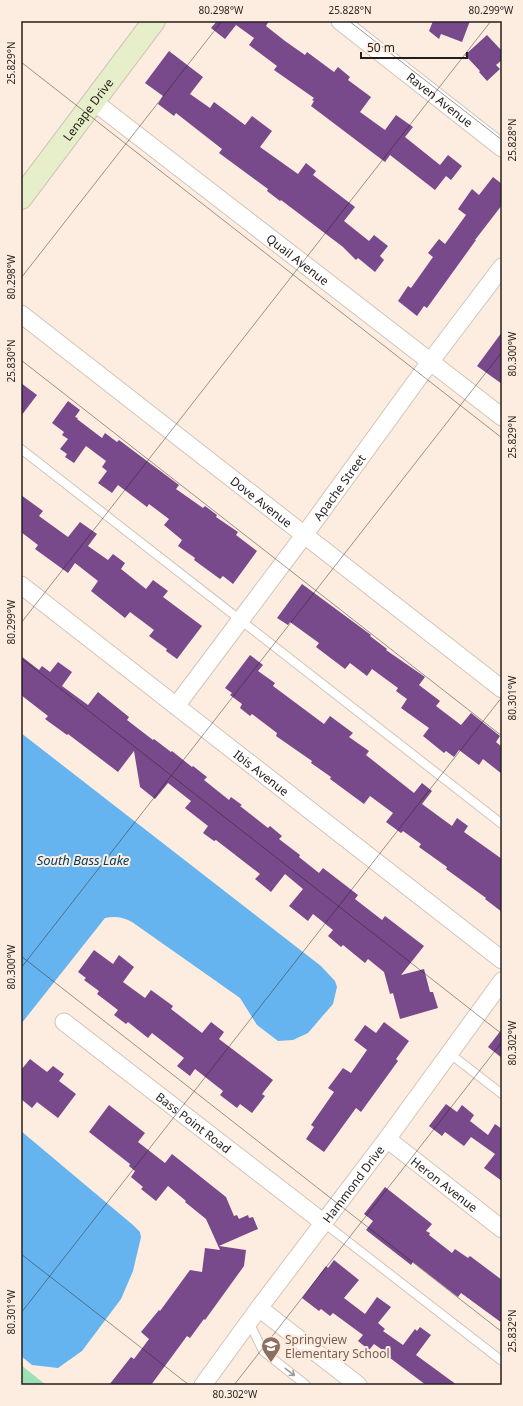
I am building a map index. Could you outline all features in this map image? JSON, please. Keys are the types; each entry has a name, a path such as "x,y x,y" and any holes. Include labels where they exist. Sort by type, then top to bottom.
{"street":[{"name":"Lenape Drive","path":"21,198 154,21"},
{"name":"Raven Avenue","path":"340,21 502,148"},
{"name":"Quail Avenue","path":"93,101 502,417"},
{"name":"Apache Street","path":"176,706 502,267"},
{"name":"Dove Avenue","path":"21,314 502,689"},
{"name":"Ibis Avenue","path":"21,585 502,960"},
{"name":"Hammond Drive","path":"203,1385 259,1308 387,1139 502,981"},
{"name":"Bass Point Road","path":"64,1022 324,1223"},
{"name":"Heron Avenue","path":"387,1139 502,1229"},
{"path":"259,1308 358,1385"}],"lane":[{"path":"21,449 502,824"},
{"path":"449,1053 502,1094"},
{"path":"324,1223 502,1361"},
{"path":"249,1322 263,1351 306,1385"}],"green space":[{"path":"21,1365 46,1385 21,1385"}],"water":[{"name":"South Bass Lake","path":"21,733 321,966 335,981 337,987 333,1004 308,1033 293,1040 278,1041 257,1025 240,998 132,922 116,917 105,918 21,1024"},
{"path":"21,1131 133,1225 140,1232 141,1237 133,1271 121,1299 82,1351 58,1368 32,1365 21,1356"}],"building":[{"path":"217,21 269,21 266,26 285,41 305,55 307,52 334,72 338,67 350,77 348,80 371,97 360,112 385,130 396,115 413,127 405,137 440,165 448,155 462,166 451,180 446,176 435,190 390,155 385,162 311,106 314,98 274,70 277,66 249,45 254,38 236,25 225,39 211,28"},
{"path":"433,21 470,21 462,42 441,34 439,39 429,31"},
{"path":"487,35 502,51 502,60 496,65 500,69 487,81 465,55"},
{"path":"169,51 203,77 190,94 210,108 214,102 245,125 252,116 272,131 260,147 298,174 306,163 316,171 313,175 355,207 344,221 369,241 374,235 388,246 380,256 384,260 375,272 358,258 356,260 343,247 281,200 280,201 267,191 268,189 219,153 222,149 176,113 174,116 158,104 163,96 145,83"},
{"path":"493,177 502,184 502,205 475,240 427,308 424,306 417,316 398,301 408,286 411,288 433,257 428,253 439,239 445,244 466,215 458,209 472,189 479,195"},
{"path":"502,332 502,384 477,366"},
{"path":"21,383 37,395 21,416"},
{"path":"68,401 80,410 75,417 78,418 77,419 102,438 105,433 117,442 119,440 179,485 176,489 203,508 205,506 217,515 216,517 238,532 236,535 257,551 233,584 223,576 220,579 178,546 182,540 164,525 169,519 149,504 147,507 118,485 112,493 98,483 107,471 102,467 106,461 86,446 74,463 65,457 67,454 60,449 68,439 62,435 64,432 52,423"},
{"path":"21,495 43,511 39,516 68,537 80,522 97,534 88,546 108,560 113,554 125,563 121,569 146,589 153,580 168,591 163,597 202,626 177,659 166,651 167,649 149,636 154,630 130,612 125,618 91,591 98,581 75,563 68,573 35,549 38,545 21,532"},
{"path":"302,584 371,635 370,636 387,649 386,650 425,677 419,685 440,701 436,706 461,725 471,713 500,736 496,742 502,747 502,774 483,759 479,765 459,750 454,757 446,751 444,753 423,736 429,728 401,708 407,699 396,691 398,688 372,669 367,676 350,663 345,669 316,647 319,643 290,622 288,625 277,618"},
{"path":"250,655 263,665 258,671 275,683 273,686 324,724 330,716 353,733 349,737 369,751 366,755 414,793 422,783 432,791 422,804 452,826 457,818 468,826 464,832 502,859 502,912 485,899 486,898 446,869 447,867 419,847 421,844 403,831 401,833 386,822 393,813 370,796 364,804 330,779 331,777 311,763 312,761 276,736 277,733 252,714 250,716 240,708 242,704 230,695 232,693 225,688"},
{"path":"21,656 39,670 42,666 50,672 58,662 72,672 62,686 88,705 98,692 129,717 127,720 153,740 154,739 171,752 172,751 207,777 204,780 229,800 231,797 268,828 270,826 282,836 279,839 300,855 299,857 319,873 323,868 358,895 355,899 382,920 385,916 424,946 401,975 424,969 430,992 433,992 438,1008 400,1019 393,993 390,994 384,972 368,959 365,963 343,945 341,947 328,936 333,930 313,914 308,921 289,906 303,889 285,874 271,892 255,879 260,874 216,840 214,841 203,833 208,826 185,808 191,801 168,783 155,799 140,787 134,751 118,772 68,734 67,735 45,719 48,716 21,695"},
{"path":"94,950 113,964 119,955 134,967 123,982 145,998 151,990 173,1006 171,1009 202,1033 211,1022 224,1032 219,1039 273,1080 262,1094 265,1096 252,1113 240,1104 237,1108 220,1095 223,1091 195,1069 190,1076 177,1066 184,1058 152,1033 148,1038 128,1022 126,1024 114,1015 118,1010 97,994 99,991 84,980 86,978 78,972"},
{"path":"384,1022 409,1041 396,1059 398,1061 361,1112 356,1108 324,1152 306,1139 314,1127 311,1125 334,1092 328,1088 343,1068 351,1073 367,1050 354,1040 365,1025 376,1033"},
{"path":"502,1029 502,1058 488,1047"},
{"path":"30,1059 47,1072 53,1066 64,1074 59,1081 76,1094 58,1118 37,1102 32,1108 21,1099 21,1070"},
{"path":"446,1104 457,1112 462,1105 474,1115 470,1121 488,1135 495,1124 502,1129 502,1181 484,1168 495,1154 471,1137 464,1146 445,1132 442,1136 429,1126"},
{"path":"109,1105 145,1133 138,1142 165,1163 172,1154 226,1197 234,1216 237,1215 239,1219 248,1215 249,1218 253,1217 258,1229 219,1246 246,1250 244,1266 205,1320 204,1319 190,1338 187,1336 151,1385 109,1385 131,1357 134,1359 149,1339 141,1332 159,1310 160,1311 190,1270 202,1272 205,1248 220,1250 206,1219 168,1186 156,1201 141,1189 143,1187 131,1177 135,1171 129,1166 130,1164 89,1132"},
{"path":"385,1187 432,1224 426,1231 430,1233 429,1235 452,1253 455,1249 468,1258 470,1256 502,1280 502,1323 461,1293 458,1297 413,1262 411,1265 366,1230 373,1221 364,1214"},
{"path":"334,1260 359,1280 344,1298 365,1314 377,1297 391,1307 378,1323 385,1329 383,1331 403,1345 415,1329 417,1331 420,1327 431,1335 416,1355 457,1385 426,1385 374,1344 369,1350 358,1341 363,1335 333,1313 330,1316 321,1309 319,1311 302,1298 326,1266 328,1268"}],"place":[{"name":"Springview Elementary School","path":"271,1363"}]}
